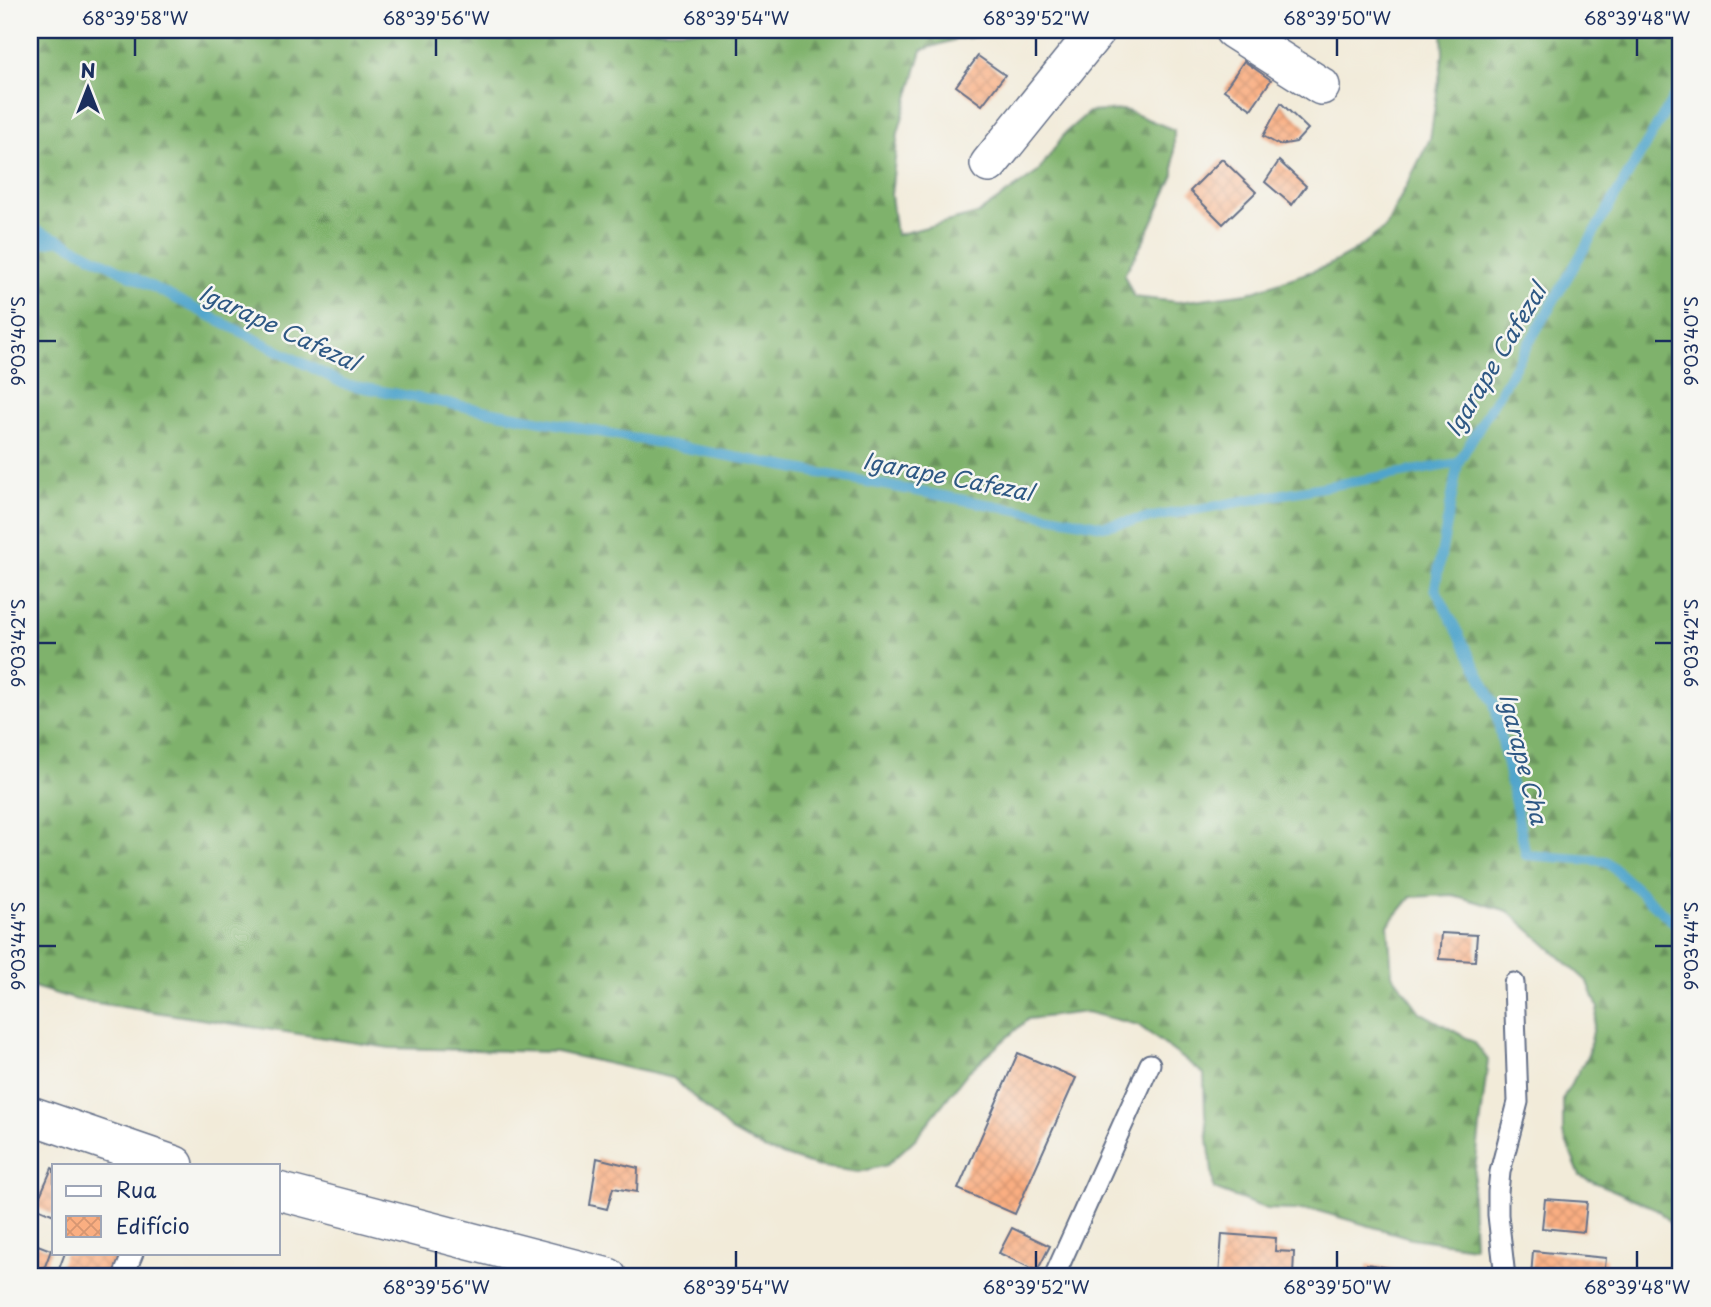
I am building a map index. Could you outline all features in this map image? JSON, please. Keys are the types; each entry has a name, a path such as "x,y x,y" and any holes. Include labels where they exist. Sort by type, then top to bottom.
{"street":[{"path":"989,164 1097,30"},
{"path":"1233,30 1321,86"},
{"path":"30,1115 169,1164"},
{"path":"280,1192 526,1266 608,1277"}],"lane":[{"path":"1505,1277 1498,1192 1500,1172 1518,1102 1514,983"},
{"path":"1054,1277 1150,1064"},
{"path":"123,1277 133,1254"}],"green space":[{"path":"30,30 1028,30 957,39 922,50 898,133 891,195 896,235 977,214 1038,172 1065,133 1089,112 1125,110 1174,130 1174,175 1144,240 1124,275 1134,297 1178,302 1248,293 1327,266 1351,253 1385,228 1430,139 1443,54 1442,30 1681,30 1681,1235 1657,1209 1580,1176 1563,1134 1563,1098 1588,1055 1598,1008 1588,982 1508,911 1453,895 1411,897 1388,925 1392,974 1420,1012 1474,1042 1488,1060 1472,1195 1474,1247 1411,1238 1318,1211 1267,1209 1214,1189 1205,1113 1204,1074 1138,1025 1086,1012 1028,1019 968,1072 915,1139 887,1165 859,1172 815,1166 764,1149 731,1131 673,1078 556,1052 390,1048 77,1000 30,986"}],"building":[{"path":"978,56 1005,75 982,105 956,86"},
{"path":"1244,61 1271,80 1251,109 1224,90"},
{"path":"1281,103 1308,129 1296,142 1279,145 1263,136"},
{"path":"1222,159 1256,192 1223,224 1190,191"},
{"path":"1279,161 1306,186 1292,205 1265,182"},
{"path":"1441,933 1477,935 1475,961 1439,959"},
{"path":"1018,1053 1076,1078 1015,1214 958,1189"},
{"path":"597,1158 638,1168 637,1192 613,1188 607,1209 590,1205"},
{"path":"52,1168 52,1214 35,1207"},
{"path":"1545,1199 1587,1202 1584,1232 1542,1228"},
{"path":"1012,1228 1050,1246 1037,1271 999,1253"},
{"path":"1222,1234 1276,1238 1275,1251 1294,1252 1293,1277 1219,1277"},
{"path":"30,1242 51,1250 41,1277 30,1277"},
{"path":"1533,1251 1606,1258 1604,1277 1531,1277"},
{"path":"65,1254 122,1254 113,1277 56,1277"},
{"path":"1367,1264 1415,1273 1414,1277 1365,1277"}],"waterway":[{"name":"Igarape Cafezal","path":"30,228 60,240 344,384 1103,526 1458,463 1681,85"},
{"path":"30,245 60,240"},
{"name":"Igarape Cha","path":"1458,463 1435,588 1494,703 1526,855 1606,861 1681,929"}]}
